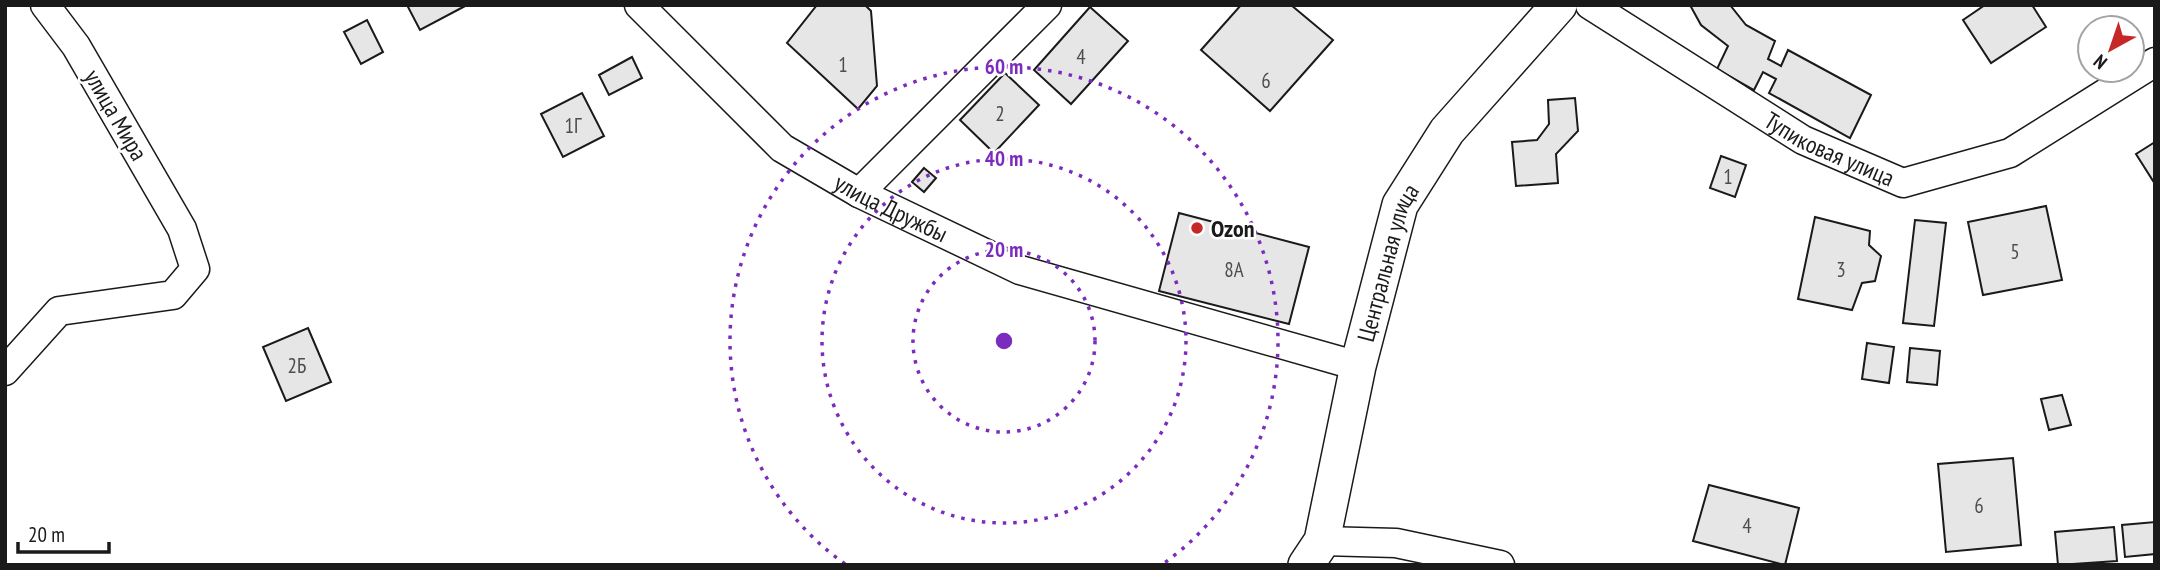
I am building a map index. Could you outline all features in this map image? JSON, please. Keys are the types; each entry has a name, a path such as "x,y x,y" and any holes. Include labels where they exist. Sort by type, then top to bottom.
{"street":[{"name":"улица Мира","path":"5,371 60,311 173,295 195,269 182,229 76,46 45,5"},
{"name":"улица Дружбы","path":"639,5 782,148 859,193 1020,270 1358,366"},
{"path":"859,193 1047,5"},
{"name":"Центральная улица","path":"1314,553 1358,366 1400,205 1447,131 1559,5"},
{"name":"Тупиковая улица","path":"1590,5 1804,140 1903,183 2010,153 2155,62"},
{"path":"1314,553 1396,543 1500,565"}],"building":[{"path":"407,5 467,5 420,30"},
{"path":"817,5 865,5 871,11 877,86 858,109 787,43"},
{"path":"1241,5 1291,5 1333,40 1270,111 1201,50"},
{"path":"1690,5 1730,5 1746,25 1775,41 1768,59 1781,66 1788,50 1871,95 1850,138 1769,93 1776,79 1763,72 1754,90 1717,69 1728,46 1701,25"},
{"path":"1985,5 2032,5 2046,27 1991,63 1963,20"},
{"path":"1090,7 1128,41 1071,104 1034,70"},
{"path":"367,20 383,52 361,64 344,32"},
{"path":"632,57 642,78 609,95 599,75"},
{"path":"1005,73 1039,105 994,153 960,120"},
{"path":"582,93 604,136 563,157 541,114"},
{"path":"1575,98 1578,131 1556,154 1558,183 1516,186 1512,142 1537,140 1549,124 1548,100"},
{"path":"2155,142 2155,184 2136,154"},
{"path":"1721,156 1746,165 1735,197 1710,188"},
{"path":"924,168 936,178 924,192 912,182"},
{"path":"2046,206 2062,280 1983,295 1968,222"},
{"path":"1179,213 1309,247 1289,324 1159,291"},
{"path":"1815,217 1870,231 1869,245 1881,256 1875,281 1862,283 1852,310 1798,299"},
{"path":"1915,220 1946,223 1934,326 1903,323"},
{"path":"308,328 331,382 286,401 263,347"},
{"path":"1867,343 1894,347 1889,383 1862,379"},
{"path":"1910,348 1940,351 1937,385 1907,382"},
{"path":"2062,395 2071,425 2049,430 2041,399"},
{"path":"2013,458 2021,545 1946,552 1938,464"},
{"path":"1709,485 1799,508 1785,565 1693,541"},
{"path":"2155,522 2155,554 2125,557 2122,525"},
{"path":"2114,527 2117,561 2058,565 2055,532"}],"place":[{"name":"Ozon","path":"1197,228"}]}
